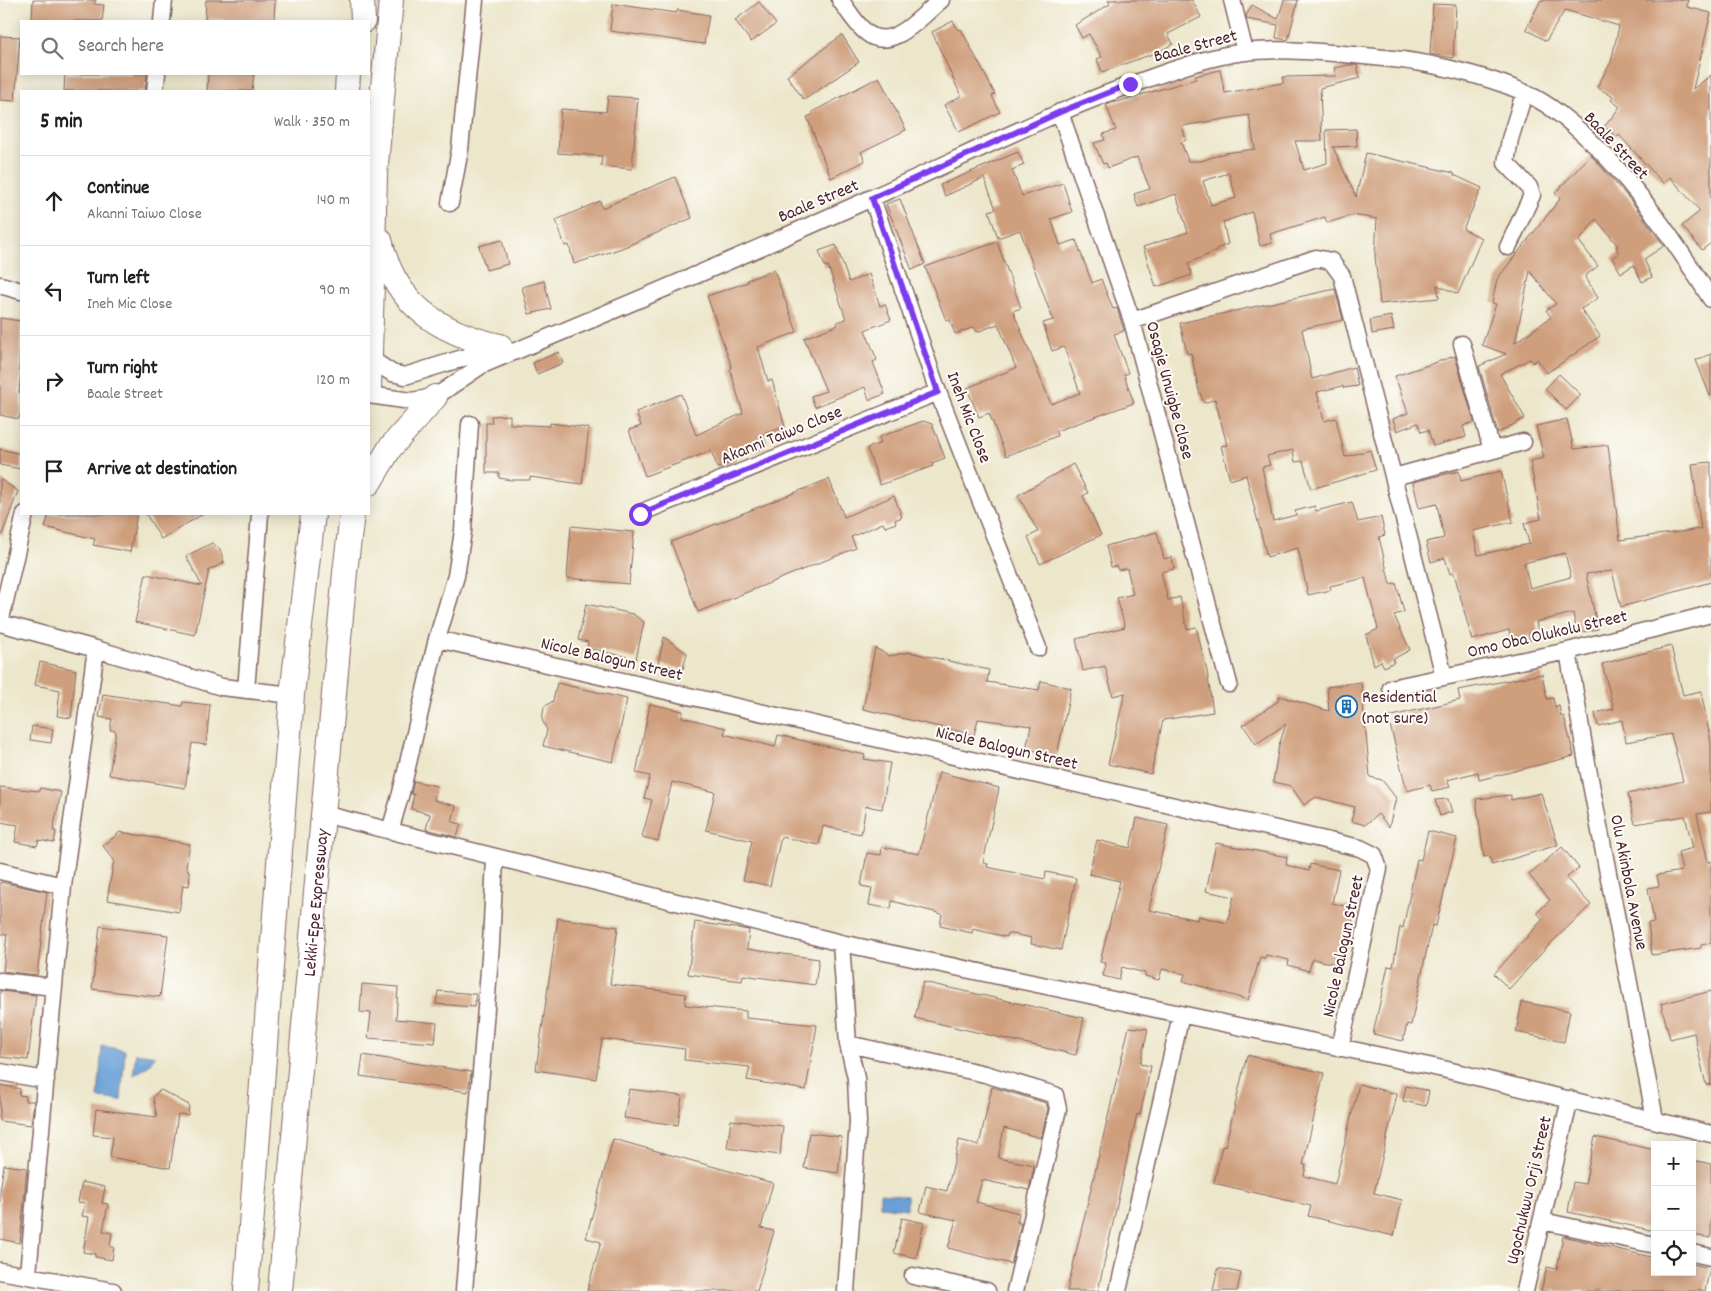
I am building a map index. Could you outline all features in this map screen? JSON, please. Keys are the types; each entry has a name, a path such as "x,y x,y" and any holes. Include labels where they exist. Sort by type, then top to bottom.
{"highway":[{"path":"352,20 354,0"},
{"path":"362,0 363,20"},
{"path":"370,358 375,175 391,0"},
{"path":"347,90 348,75"},
{"path":"359,90 360,75"},
{"path":"375,175 378,230 386,264 398,285 412,303 449,331 473,340 500,346"},
{"path":"370,482 390,448 435,397"},
{"path":"246,1291 292,695 313,515"},
{"path":"336,672 329,642 340,515"},
{"name":"Lekki-Epe Expressway","path":"280,1291 345,572 354,515"}],"street":[{"path":"162,20 164,0"},
{"path":"450,203 460,149 475,0"},
{"path":"840,0 865,32 876,39 887,40 901,32 940,0"},
{"path":"1232,0 1245,52"},
{"name":"Baale Street","path":"552,336 872,198 1060,112 1193,63 1245,52 1327,53 1423,62 1486,80 1524,94 1549,106 1586,135 1675,241 1711,299"},
{"path":"155,90 157,75"},
{"path":"1508,247 1532,195 1529,187 1506,163 1510,139 1524,94"},
{"name":"Osagie Unuigbe Close","path":"1060,112 1132,321 1229,684"},
{"name":"Ineh Mic Close","path":"872,198 938,392 1038,648"},
{"path":"1132,321 1316,258 1330,261 1342,276 1444,676"},
{"path":"0,285 20,291"},
{"path":"370,358 392,373 405,376 500,346 552,336"},
{"path":"370,394 411,400 435,397 482,365 552,336"},
{"path":"1462,344 1492,450"},
{"name":"Akanni Taiwo Close","path":"640,514 938,392"},
{"path":"390,831 401,793 437,638 457,567 462,531 470,424"},
{"path":"1394,477 1523,442"},
{"path":"25,515 0,623 96,649 222,687 292,695"},
{"path":"246,690 260,515"},
{"name":"Omo Oba Olukolu Street","path":"1391,688 1568,651 1711,614"},
{"name":"Nicole Balogun Street","path":"437,638 1360,848 1374,856 1379,869 1340,1048"},
{"path":"28,1274 63,886 96,649"},
{"name":"Olu Akinbola Avenue","path":"1568,651 1586,758 1655,1119"},
{"path":"323,814 841,943 1443,1069 1711,1134"},
{"path":"464,1291 490,953 495,858"},
{"path":"0,872 63,886"},
{"path":"841,943 848,1044 856,1078 858,1122 846,1291"},
{"path":"0,981 54,987"},
{"path":"1118,1291 1181,1015"},
{"path":"848,1044 985,1074 1055,1095 1058,1110 1015,1291"},
{"path":"0,1072 46,1080"},
{"name":"Ugochukwu Orji Street","path":"1525,1291 1570,1099"},
{"path":"1542,1221 1651,1244"},
{"path":"1696,1254 1711,1257"},
{"path":"0,1271 28,1274 113,1291"},
{"path":"913,1276 987,1291"}],"water":[{"path":"102,1046 125,1050 121,1100 98,1098"},
{"path":"136,1053 155,1056 146,1068 133,1075"},
{"path":"880,1193 907,1196 907,1209 880,1206"}],"building":[{"path":"33,0 96,0 94,4 104,5 102,20 32,20"},
{"path":"206,0 275,0 274,20 205,19"},
{"path":"1108,0 1192,0 1201,17 1168,34 1173,44 1158,52 1102,72 1097,59 1102,57 1089,34 1082,38 1075,25 1110,4"},
{"path":"1284,0 1298,0 1288,40 1276,38 1278,25 1247,19 1246,16 1252,5 1278,19"},
{"path":"1541,0 1688,0 1687,7 1711,13 1693,89 1711,75 1711,243 1702,250 1682,226 1700,211 1670,177 1663,183 1619,135 1617,137 1604,127 1620,107 1611,100 1613,97 1597,87 1611,62 1619,26 1565,10 1546,41 1526,29"},
{"path":"759,2 776,24 751,42 735,20"},
{"path":"613,4 677,13 677,10 709,15 704,44 610,31"},
{"path":"1433,4 1456,5 1453,58 1430,54"},
{"path":"953,21 958,30 961,29 995,94 992,96 1000,112 959,132 944,105 961,96 932,32"},
{"path":"842,35 859,62 804,100 787,76"},
{"path":"0,36 20,37 15,101 0,100"},
{"path":"1357,65 1360,78 1320,88 1322,141 1295,141 1304,170 1327,163 1326,130 1356,129 1357,146 1333,147 1356,197 1366,153 1454,173 1454,175 1482,188 1463,229 1482,238 1458,294 1437,285 1439,298 1380,304 1375,256 1377,219 1353,215 1327,223 1325,217 1270,234 1272,243 1260,246 1252,212 1223,222 1228,244 1216,249 1217,251 1188,263 1192,275 1156,287 1143,247 1188,232 1176,194 1138,207 1134,194 1150,189 1137,157 1108,168 1106,163 1103,164 1094,143 1105,140 1103,134 1116,130 1106,105 1196,79 1195,76 1220,70 1225,93 1283,83 1283,77 1336,76 1334,68","holes":["1249,115 1255,149 1225,153 1201,161 1188,161 1181,142 1186,140 1182,126","1229,173 1236,198 1211,205 1203,181"]},
{"path":"65,75 147,75 145,90 64,90"},
{"path":"208,75 254,75 252,90 207,90"},
{"path":"879,77 906,130 861,152 865,161 831,178 807,117 814,114 812,112"},
{"path":"608,96 638,98 632,169 601,166 602,156 558,153 561,109 606,112"},
{"path":"1018,152 1024,165 1012,170 1022,196 1063,183 1072,212 1051,219 1060,245 1076,240 1092,283 1101,279 1113,309 1117,308 1124,331 1114,334 1128,373 1124,375 1134,403 1056,431 1057,436 1006,456 989,413 979,417 967,388 1016,368 998,324 977,332 974,327 955,334 950,320 946,320 925,267 997,242 1021,308 1013,311 1051,404 1080,393 1064,347 1052,351 1043,323 1053,320 1020,230 998,238 989,211 996,209 984,178 945,196 940,185"},
{"path":"1591,155 1632,202 1664,246 1644,259 1652,277 1642,282 1634,265 1621,273 1612,258 1619,253 1616,247 1618,246 1596,219 1579,241 1598,266 1585,276 1598,298 1581,309 1600,336 1547,373 1537,359 1533,363 1530,359 1500,374 1525,418 1498,433 1479,366 1506,354 1482,345 1496,304 1492,303 1497,279 1560,199 1555,193","holes":["1530,271 1556,304 1546,310 1551,317 1515,343"]},
{"path":"675,177 692,218 622,248 574,264 569,245 565,246 556,220 600,201 602,208"},
{"path":"900,199 925,264 912,270 886,204"},
{"path":"502,240 508,264 486,270 479,246"},
{"path":"836,245 849,282 869,274 880,306 885,304 891,320 865,330 877,360 873,362 885,394 869,400 865,387 815,407 811,396 826,391 804,338 838,325 837,322 846,319 828,266 825,267 819,251"},
{"path":"774,270 797,332 758,347 768,381 772,380 785,427 763,434 767,446 735,457 736,460 718,468 711,451 645,476 629,430 641,426 636,412 681,394 696,435 743,413 730,369 732,368 707,296 748,282 747,280"},
{"path":"544,281 551,309 529,314 522,287"},
{"path":"1335,289 1343,320 1302,329 1312,379 1354,367 1358,386 1343,388 1343,386 1317,392 1324,421 1336,418 1345,457 1370,450 1376,470 1311,489 1303,461 1295,462 1293,450 1267,456 1270,465 1262,467 1273,521 1296,515 1295,511 1315,506 1316,511 1352,502 1358,522 1381,517 1385,535 1379,537 1390,584 1396,583 1404,612 1394,615 1410,650 1393,659 1394,662 1384,667 1381,661 1374,665 1366,635 1378,629 1365,578 1330,586 1331,590 1308,595 1298,548 1267,557 1246,475 1230,480 1221,446 1227,445 1215,399 1204,403 1199,391 1191,353 1187,354 1180,323"},
{"path":"1391,316 1394,330 1372,334 1370,320"},
{"path":"0,318 20,321 20,414 19,419 0,415"},
{"path":"559,352 563,363 537,374 533,363"},
{"path":"1711,354 1711,396 1710,396 1696,360"},
{"path":"1455,356 1474,422 1463,426 1466,437 1433,446 1428,430 1421,432 1418,423 1397,431 1393,419 1408,413 1395,376"},
{"path":"1559,374 1581,395 1566,410 1545,389"},
{"path":"510,415 510,424 550,426 550,423 589,428 582,484 530,477 530,480 511,480 499,478 499,473 486,473 486,423 492,423 491,416"},
{"path":"1567,419 1574,449 1608,445 1620,540 1701,529 1692,464 1711,462 1711,582 1621,607 1612,571 1586,574 1598,629 1577,633 1573,613 1536,622 1538,631 1528,633 1530,641 1513,646 1509,630 1472,640 1454,573 1450,574 1445,558 1431,562 1426,542 1444,538 1437,504 1419,508 1413,482 1459,471 1461,481 1501,471 1513,522 1473,531 1478,555 1529,544 1524,523 1541,519 1530,461 1544,458 1536,426","holes":["1565,553 1571,577 1530,588 1524,563"]},
{"path":"923,421 932,424 945,458 932,463 933,466 880,485 867,448 881,443 879,437"},
{"path":"0,449 20,454 20,469 0,465"},
{"path":"1073,464 1088,493 1083,496 1101,535 1040,564 1028,537 1038,532 1018,495"},
{"path":"0,479 18,491 2,535 0,535"},
{"path":"829,479 844,517 894,496 902,517 895,520 896,523 885,527 883,523 851,537 856,548 698,612 671,542"},
{"path":"49,515 137,515 130,552 93,545 95,539 45,527"},
{"path":"147,515 201,515 161,539"},
{"path":"571,526 634,532 629,584 567,578"},
{"path":"1157,532 1164,559 1172,557 1174,569 1161,572 1168,600 1180,597 1187,629 1196,627 1207,671 1213,712 1163,720 1151,774 1108,764 1125,693 1113,696 1105,666 1083,671 1076,639 1125,627 1117,598 1133,594 1127,568 1118,570 1116,566 1111,567 1106,546"},
{"path":"212,543 220,549 224,563 209,570 195,635 135,622 146,574 202,586 186,556"},
{"path":"586,604 633,614 644,622 636,659 587,648 588,642 578,640"},
{"path":"664,637 687,653 683,669 658,664"},
{"path":"1671,646 1683,695 1701,691 1711,743 1711,812 1697,814 1708,862 1711,861 1711,943 1701,945 1701,948 1652,955 1648,923 1654,922 1648,888 1659,886 1657,875 1682,871 1678,852 1693,848 1685,816 1635,824 1628,794 1683,781 1671,734 1626,742 1622,720 1598,726 1595,713 1614,709 1602,664"},
{"path":"875,648 890,656 909,652 989,670 987,682 1039,690 1041,681 1071,688 1057,755 1026,749 1031,726 978,719 974,735 863,709"},
{"path":"40,662 76,670 71,718 57,716 60,690 35,685"},
{"path":"1542,674 1547,699 1553,698 1555,707 1559,705 1561,717 1564,716 1574,756 1479,780 1478,772 1447,780 1450,787 1432,791 1430,785 1407,791 1388,717 1460,700 1458,690"},
{"path":"1361,682 1370,777 1382,780 1396,798 1389,827 1378,814 1365,825 1351,821 1355,807 1316,797 1304,805 1291,786 1273,782 1279,745 1286,724 1256,744 1243,725 1278,701 1279,696 1329,711 1327,687"},
{"path":"557,683 627,699 613,762 543,746 547,730 542,720 544,707 553,701"},
{"path":"103,694 182,706 183,702 210,705 206,745 192,743 185,788 109,775 116,731 110,730 112,719 99,717"},
{"path":"650,704 683,711 682,717 726,728 724,734 775,747 778,735 865,755 864,759 890,763 882,809 866,806 861,834 823,826 819,845 781,837 770,886 743,880 752,841 706,830 715,792 672,782 658,841 642,837 652,800 644,798 650,776 636,773"},
{"path":"32,726 53,729 51,743 30,740"},
{"path":"939,772 999,788 983,863 988,864 987,867 1045,879 1046,872 1076,878 1061,950 1031,944 1032,938 1008,933 1007,937 973,929 972,933 940,926 942,914 892,901 891,909 869,905 872,888 861,886 867,853 881,855 882,847 919,854"},
{"path":"414,781 437,786 434,800 456,806 452,822 461,824 457,837 426,829 430,814 411,809 414,794 411,794"},
{"path":"0,787 39,791 40,788 61,792 53,831 56,831 54,843 39,840 37,846 15,842 18,825 0,822"},
{"path":"1541,793 1558,845 1492,865 1490,856 1484,857 1476,799 1511,795 1511,800"},
{"path":"1448,799 1452,812 1440,816 1435,800"},
{"path":"1137,818 1168,825 1149,910 1198,920 1199,916 1227,923 1234,897 1206,891 1216,843 1287,857 1286,865 1309,871 1310,864 1339,870 1332,903 1356,909 1340,965 1312,959 1309,971 1288,965 1289,960 1266,955 1265,958 1260,957 1248,1000 1183,981 1185,974 1162,969 1159,980 1145,976 1145,973 1122,967 1119,980 1103,976 1106,963 1100,962 1120,881 1089,874 1097,840 1130,848"},
{"path":"1428,831 1457,838 1436,926 1432,925 1411,1025 1407,1024 1403,1041 1373,1034 1388,966 1393,967 1400,927 1403,928 1417,859 1421,860"},
{"path":"120,832 190,844 186,866 190,874 189,886 183,885 179,912 107,900 114,860 103,846"},
{"path":"1562,847 1579,868 1566,878 1591,905 1550,944 1509,989 1494,974 1543,919 1537,913 1550,900 1529,875"},
{"path":"0,882 47,892 37,975 3,971 7,934 0,934"},
{"path":"558,918 618,927 610,984 686,994 685,1005 746,1011 746,1018 817,1025 806,1090 747,1080 750,1067 684,1060 685,1049 602,1039 596,1079 536,1070"},
{"path":"695,922 749,930 747,949 819,959 815,985 743,975 742,981 688,974"},
{"path":"100,926 168,935 160,997 92,989"},
{"path":"923,982 1084,1018 1076,1055 915,1018"},
{"path":"362,984 398,987 396,1019 437,1023 435,1043 368,1038 371,1013 360,1012"},
{"path":"0,991 36,995 28,1060 0,1057"},
{"path":"438,991 476,994 474,1007 436,1004"},
{"path":"1711,991 1711,1084 1706,1085 1694,1033 1670,1039 1661,1004"},
{"path":"1522,1002 1570,1011 1564,1042 1516,1032"},
{"path":"1129,1027 1148,1029 1140,1064 1151,1066 1140,1115 1137,1114 1098,1291 1067,1291"},
{"path":"363,1055 471,1072 468,1092 360,1076"},
{"path":"1247,1055 1324,1073 1303,1165 1306,1165 1304,1176 1335,1184 1359,1084 1397,1094 1374,1193 1402,1200 1394,1236 1308,1216 1311,1206 1214,1183 1222,1146 1225,1147"},
{"path":"0,1085 20,1089 19,1095 26,1096 25,1101 34,1101 31,1125 0,1121"},
{"path":"1406,1086 1429,1091 1426,1106 1403,1101"},
{"path":"992,1087 1046,1103 1048,1109 1041,1138 1004,1128 998,1158 1034,1165 1029,1190 982,1180 976,1202 1019,1213 1017,1222 1021,1224 1011,1264 948,1248 956,1220 920,1212 926,1186 947,1191 959,1140 979,1145"},
{"path":"629,1089 682,1096 678,1125 624,1118"},
{"path":"161,1090 189,1105 188,1115 178,1114 170,1168 110,1157 113,1137 93,1135 96,1109 157,1117 153,1098"},
{"path":"731,1120 783,1126 780,1155 727,1148"},
{"path":"809,1133 842,1137 838,1173 804,1168"},
{"path":"1595,1137 1651,1149 1651,1230 1568,1212 1573,1182 1585,1184"},
{"path":"613,1139 773,1183 761,1228 774,1231 757,1291 587,1291 601,1242 586,1238"},
{"path":"1696,1161 1711,1164 1711,1238 1696,1236"},
{"path":"4,1165 27,1168 20,1243 0,1239 0,1191"},
{"path":"82,1182 105,1187 102,1203 108,1204 103,1231 112,1233 110,1247 114,1247 112,1260 95,1257 95,1254 83,1252 89,1217 82,1216 85,1203 78,1202"},
{"path":"902,1218 924,1223 916,1258 894,1253"},
{"path":"1563,1236 1651,1257 1651,1276 1696,1276 1696,1265 1710,1268 1705,1291 1541,1291 1547,1267 1557,1269"},
{"path":"1218,1268 1241,1273 1237,1291 1213,1291"}],"place":[{"name":"Residential (not sure)","path":"1346,706"}],"route":[{"path":"640,514 938,392 872,198 1060,112 1130,84"}]}
